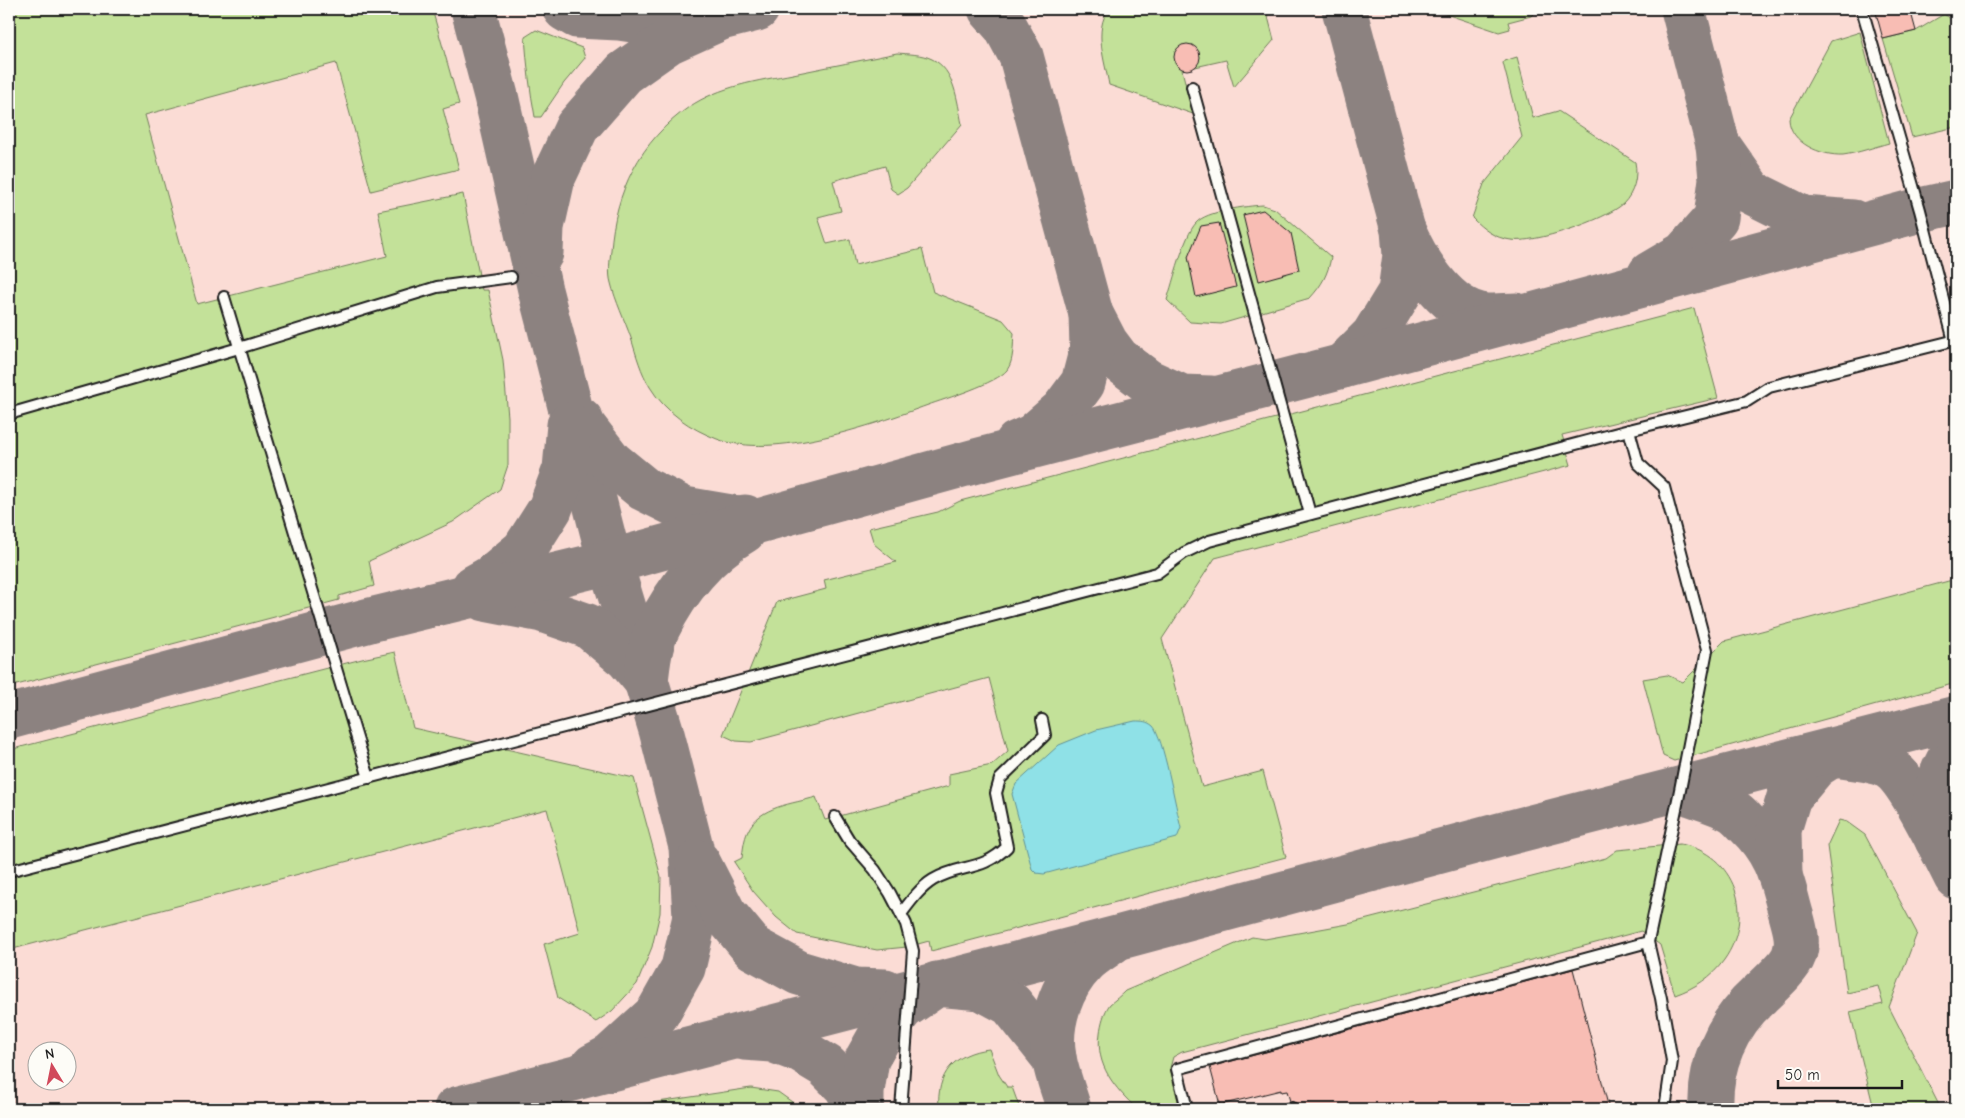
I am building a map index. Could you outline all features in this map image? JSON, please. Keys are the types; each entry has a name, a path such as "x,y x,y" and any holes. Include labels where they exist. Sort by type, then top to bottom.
{"lane":[{"path":"9,871 1157,573 1184,553 1209,541 1747,401 1769,387 1955,341 1920,210 1862,9"},
{"path":"1192,87 1310,514"},
{"path":"9,414 239,348 437,287 511,277"},
{"path":"224,298 369,778"},
{"path":"1630,430 1638,463 1664,487 1707,650 1648,942 1661,998 1672,1061 1665,1109"},
{"path":"901,914 911,900 933,880 954,871 978,866 997,858 1007,847 996,793 1000,779 1045,735 1042,720"},
{"path":"834,817 849,840 875,870 890,893 906,924 913,951 901,1109"},
{"path":"1187,1109 1177,1070 1648,942"}],"shaded area":[{"path":"9,9 1956,9 1956,1109 9,1109"}],"green space":[{"path":"9,9 432,9 459,104 443,109 459,169 371,191 336,63 145,115 197,304 387,256 378,211 463,194 482,290 488,290 503,360 508,417 508,465 500,489 453,522 369,561 374,586 339,596 339,600 9,687"},
{"path":"1109,9 1266,9 1274,40 1234,87 1226,60 1182,70 1193,114 1109,85 1101,36 1104,17"},
{"path":"1431,9 1538,9 1531,16 1508,22 1510,29 1499,32"},
{"path":"1944,14 1956,22 1956,127 1912,137 1883,39 1916,31"},
{"path":"536,30 582,48 585,58 564,83 541,117 535,117 525,37"},
{"path":"1860,32 1889,143 1843,155 1825,153 1801,141 1795,135 1789,119 1831,41"},
{"path":"897,53 924,56 940,64 954,87 962,124 907,188 898,194 891,189 885,166 833,181 841,211 818,217 827,244 850,239 855,265 922,249 933,292 1003,320 1014,333 1013,352 1007,370 993,380 970,390 880,422 794,443 740,444 717,439 688,425 663,404 647,382 641,370 611,283 610,266 613,229 618,208 633,170 644,152 672,121 689,107 713,94 752,82"},
{"path":"1517,57 1533,118 1558,111 1635,162 1636,168 1634,184 1630,195 1623,204 1614,210 1569,230 1552,235 1511,240 1494,235 1472,218 1484,184 1522,137 1503,63"},
{"path":"1263,205 1275,209 1331,257 1321,284 1310,298 1221,324 1190,322 1167,300 1183,248 1192,229 1196,223 1208,215 1227,210"},
{"path":"1694,308 1718,398 1562,435 1571,465 1215,558 1162,639 1202,787 1263,771 1286,857 931,951 929,941 907,947 877,950 797,934 776,917 753,891 734,862 742,858 746,837 753,823 768,811 816,797 825,820 949,786 949,774 992,765 1008,751 989,678 751,742 736,741 723,735 777,602 826,589 824,580 896,562 874,544 869,528 938,512 960,501"},
{"path":"1956,579 1956,683 1674,761 1663,756 1643,679 1667,675 1683,682 1724,641"},
{"path":"395,652 413,728 634,778 661,877 660,913 652,947 637,984 612,1011 596,1022 558,998 544,944 580,933 547,809 9,950 9,750"},
{"path":"1839,820 1847,822 1865,835 1917,933 1889,1007 1941,1109 1874,1109 1850,1012 1883,1004 1878,986 1847,993 1827,846"},
{"path":"1680,844 1699,850 1715,860 1727,873 1735,888 1739,906 1734,942 1724,960 1708,977 1675,995 1660,945 1641,931 1182,1052 1173,1057 1170,1068 1180,1109 1137,1109 1114,1084 1104,1066 1099,1045 1100,1033 1103,1018 1110,1004 1125,991 1252,937 1265,939 1348,924 1606,858 1617,850"},
{"path":"989,1049 999,1075 1007,1087 1012,1087 1020,1109 939,1109 941,1085 950,1067 966,1055"},
{"path":"751,1088 778,1092 800,1109 611,1109"}],"water":[{"path":"1135,721 1149,723 1153,726 1161,743 1181,828 1177,838 1044,874 1036,873 1032,869 1012,794 1016,784 1059,745 1096,730"}],"building":[{"path":"1875,9 1910,9 1916,31 1883,39"},
{"path":"1187,44 1196,48 1200,57 1196,66 1187,70 1178,66 1174,57 1178,48"},
{"path":"1263,210 1291,233 1299,270 1259,281 1243,215"},
{"path":"1219,223 1236,287 1196,297 1188,257 1201,226"},
{"path":"1573,969 1609,1109 1298,1109 1296,1103 1290,1101 1287,1091 1281,1092 1281,1090 1220,1105 1210,1067"}],"taxiway":[{"path":"473,9 496,96 540,290 610,562 661,730 691,847 695,917 683,968 657,1014 610,1057 593,1066"},
{"path":"565,9 577,16 619,18 646,22 704,20"},
{"path":"541,253 542,227 553,178 577,127 624,73 668,42 721,18 757,9"},
{"path":"990,9 1005,26 1021,56 1091,314 1106,343 1118,359 1147,381 1182,397 1211,398"},
{"path":"1343,366 1373,336 1400,292 1405,255 1403,230 1344,9"},
{"path":"1650,274 1684,254 1716,218 1721,179 1718,145 1683,9"},
{"path":"1718,145 1751,192 1803,218 1853,222"},
{"path":"9,717 370,620 610,562 976,461 1343,366 1920,210 1956,202"},
{"path":"1403,230 1415,255 1432,280 1453,301 1477,314 1492,316 1516,315"},
{"path":"1017,443 1033,436 1063,410 1083,383 1092,348 1091,314"},
{"path":"581,420 584,427 611,462 644,489 684,509 737,518 745,517"},
{"path":"474,587 490,578 524,550 550,509 565,469 569,425"},
{"path":"646,681 653,641 674,599 706,561 730,540 744,531"},
{"path":"484,599 542,610 588,626 628,659 643,677"},
{"path":"456,1109 1117,938 1500,835 1956,718"},
{"path":"1937,840 1934,816 1936,793 1939,781 1956,749"},
{"path":"1780,875 1779,830 1789,797 1815,766 1837,752"},
{"path":"1830,755 1875,762 1887,766 1896,773 1925,817 1956,877"},
{"path":"1680,790 1733,811 1764,843 1779,872 1796,937 1796,949 1792,960 1737,1019 1722,1047 1713,1077 1711,1109"},
{"path":"698,862 724,913 753,948 799,973 856,990 885,991"},
{"path":"1069,1109 1054,1058 1053,1032 1058,1006 1069,982 1077,972 1088,959 1113,941"},
{"path":"862,1109 862,1091 867,1059 880,1036 902,1008 937,984 981,988 1011,1004 1054,1058"},
{"path":"744,1038 772,1040 801,1051 826,1066 846,1086 858,1109"}]}
